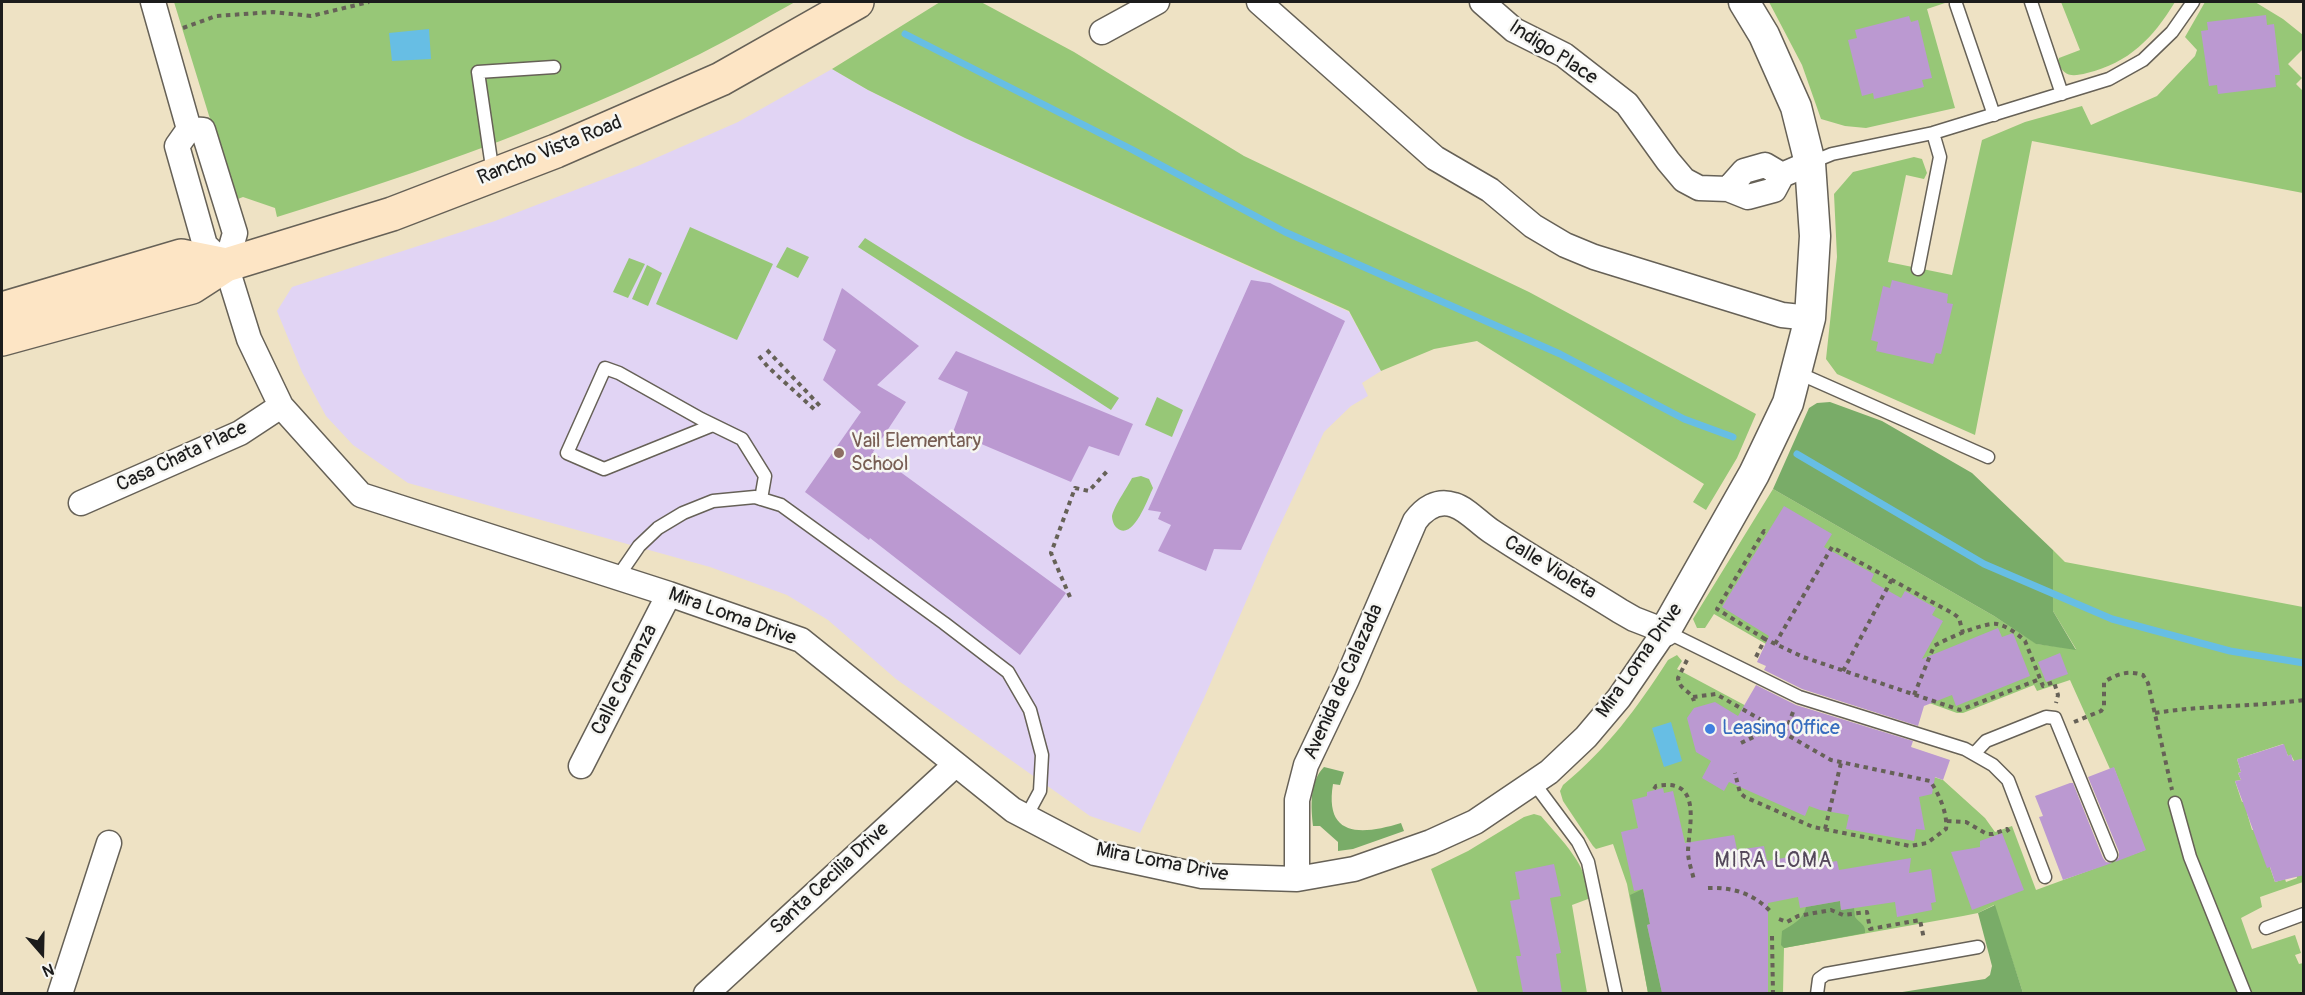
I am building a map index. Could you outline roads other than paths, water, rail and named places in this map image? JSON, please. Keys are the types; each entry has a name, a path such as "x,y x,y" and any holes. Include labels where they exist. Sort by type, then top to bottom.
{"main road":[{"name":"Rancho Vista Road","path":"2,339 192,287 226,265 392,214 555,151 721,79 857,2"},
{"name":"Rancho Vista Road","path":"2,309 182,256 226,265"}],"street":[{"path":"153,2 189,129 203,130 235,233 226,265"},
{"path":"1102,32 1157,2"},
{"path":"1259,2 1435,158 1490,190 1533,226 1565,245 1594,257 1782,315 1809,318"},
{"name":"Indigo Place","path":"1482,2 1514,30 1564,55 1627,104 1684,180 1700,188 1728,189 1744,171 1765,165 1782,175 1810,163"},
{"name":"Mira Loma Drive","path":"189,129 177,146 205,245 226,265 249,339 281,406 361,495 669,594 801,640 1013,810 1095,853 1202,876 1297,879 1354,869 1431,842 1475,822 1550,772 1586,737 1619,698 1665,631 1754,474 1788,403 1796,372 1809,318 1815,236 1810,163 1796,107 1764,35 1744,2"},
{"name":"Casa Chata Place","path":"81,503 240,433 281,406"},
{"name":"Calle Violeta","path":"1438,504 1452,504 1464,510 1491,532 1634,619 1665,631"},
{"name":"Avenida de Calazada","path":"1297,879 1297,800 1306,765 1347,679 1415,521 1425,508 1438,504"},
{"name":"Calle Carranza","path":"581,765 669,594"},
{"name":"Santa Cecilia Drive","path":"706,993 955,765"},
{"path":"60,993 109,843"}],"lane":[{"path":"2031,2 2062,94"},
{"path":"1810,163 1832,154 1933,133 2109,79 2143,60 2172,32 2193,2"},
{"path":"1956,4 1994,115"},
{"path":"494,175 478,72 554,67"},
{"path":"1918,268 1940,157 1933,133"},
{"path":"713,425 604,469 567,453 604,368 619,373 742,439 765,476 761,499"},
{"path":"1796,372 1988,457"},
{"path":"617,578 639,546 658,528 683,513 713,501 755,497 781,505 944,622 1008,672 1030,710 1042,755 1040,791 1026,817"},
{"path":"1665,631 1748,674 1799,697 1965,749 1993,765 2008,780 2046,877"},
{"path":"1974,754 1986,741 2046,717 2055,718 2111,855"},
{"path":"1534,783 1578,842 1588,862 1616,993"},
{"path":"2175,802 2190,857 2245,993"},
{"path":"2266,928 2304,914"},
{"path":"1817,993 1819,979 1826,974 1978,947"}],"water":[{"path":"429,29 431,59 392,61 389,33"},
{"path":"1671,722 1682,761 1664,767 1652,728"}],"waterway":[{"path":"905,34 1131,149 1285,232 1560,354 1684,419 1733,437"},
{"path":"1797,454 1984,564 2112,619 2230,651 2304,663"}],"place":[{"name":"Vail Elementary School","path":"839,453"},
{"name":"Leasing Office","path":"1710,729"}],"district":[{"name":"MIRA LOMA","path":"1774,862"}]}
